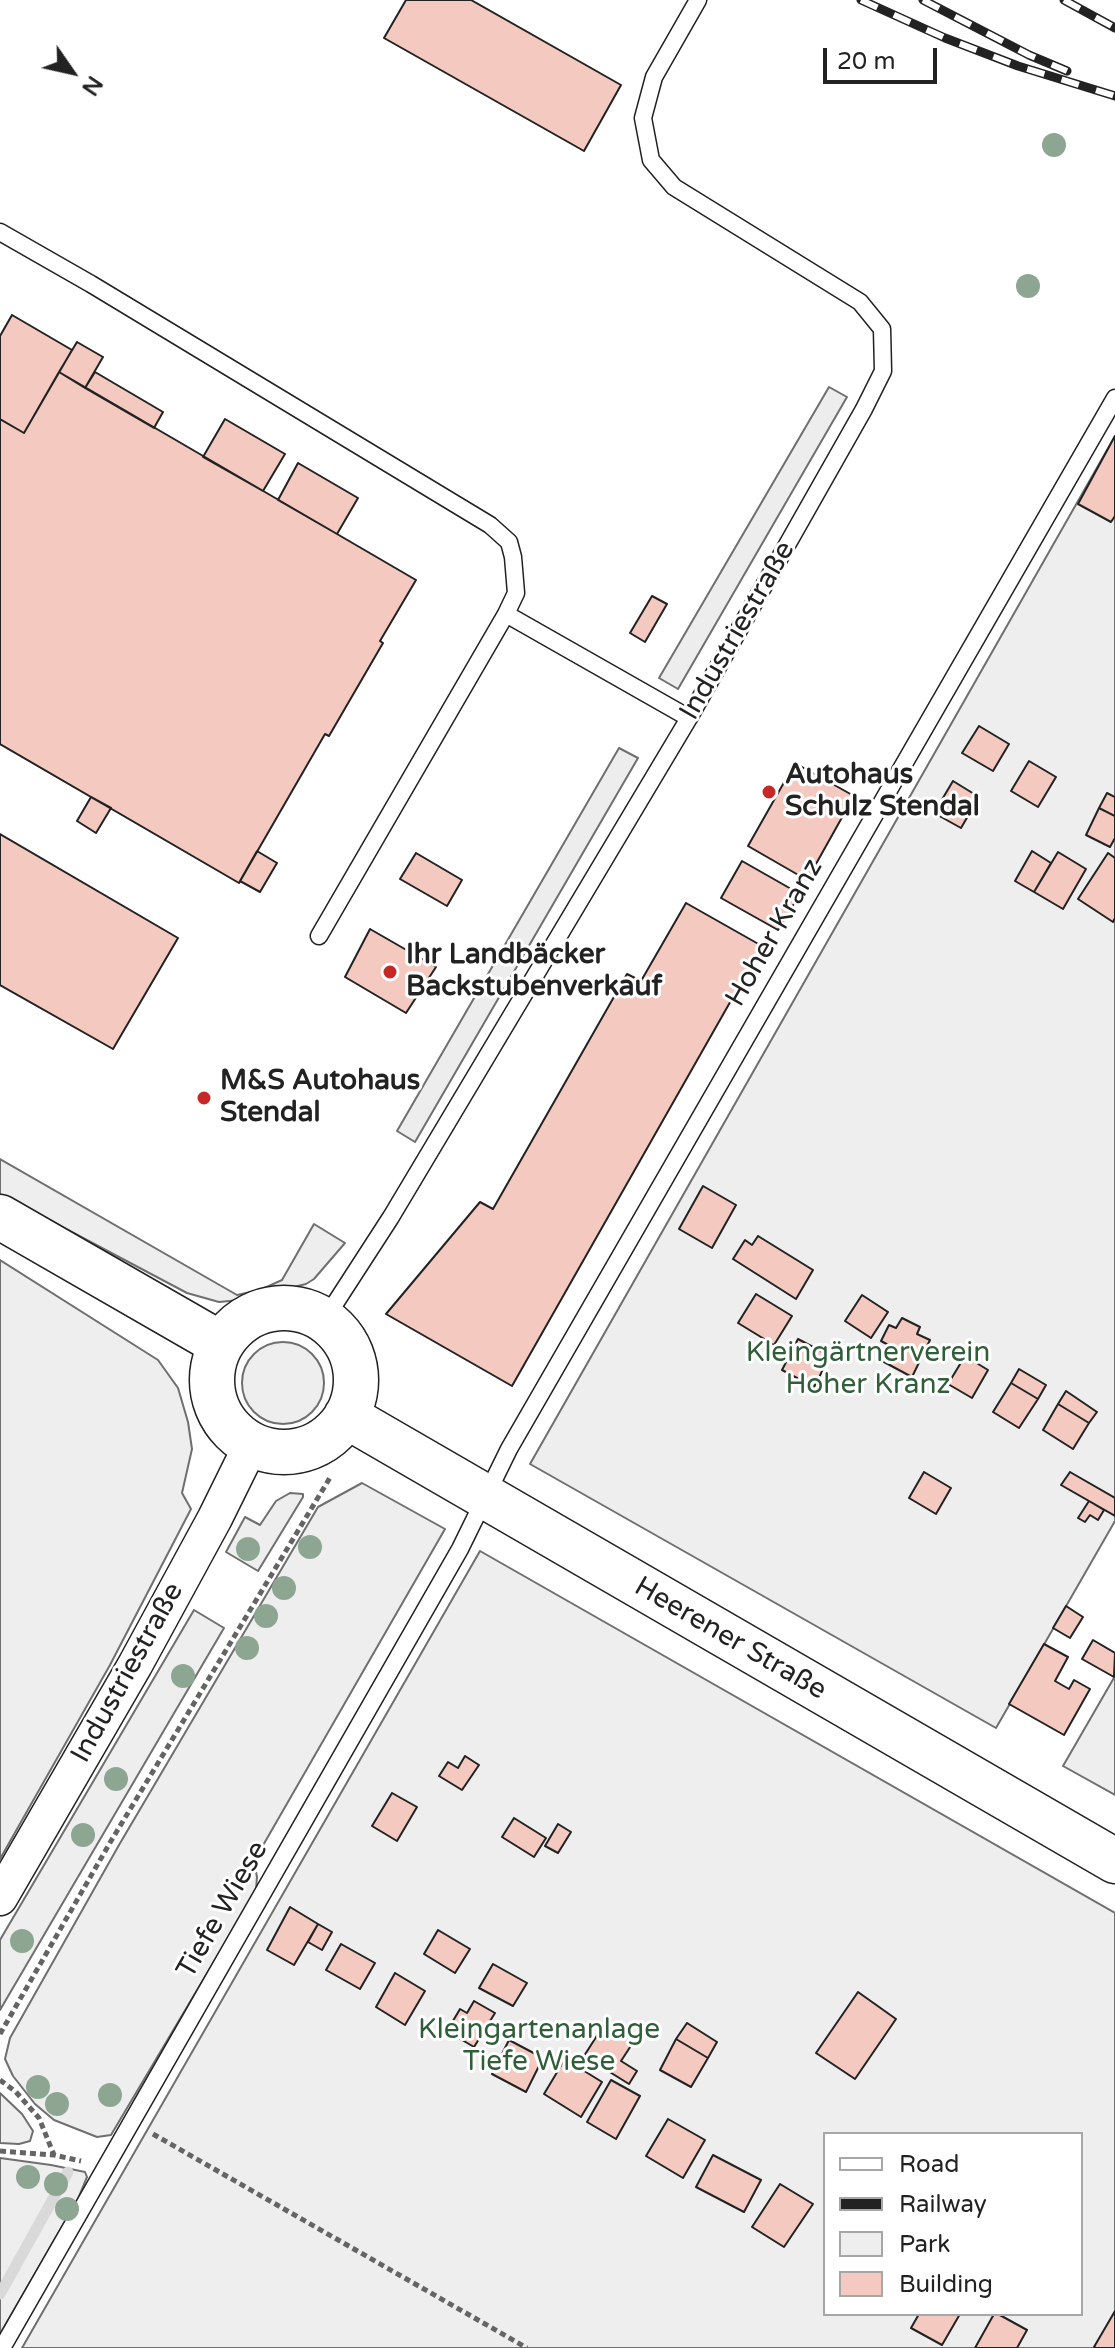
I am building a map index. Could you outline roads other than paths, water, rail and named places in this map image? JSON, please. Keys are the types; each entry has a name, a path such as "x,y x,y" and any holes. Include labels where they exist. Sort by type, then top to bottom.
{"main road":[{"path":"0,1217 221,1344"},
{"path":"276,1307 299,1309 325,1319 338,1331 350,1350 356,1372 354,1394 346,1416 332,1433 313,1446 291,1452 251,1445 230,1428 218,1409 212,1387 213,1365 221,1344 235,1326 255,1314 276,1307"},
{"name":"Heerener Straße","path":"346,1416 1115,1861"}],"street":[{"name":"Industriestraße","path":"0,1898 135,1665 251,1445"}],"lane":[{"name":"Industriestraße","path":"325,1319 391,1217 689,718 883,371 882,329 860,302 674,187 651,160 643,118 654,77 698,0"},
{"path":"0,232 490,525 509,542 516,593 506,614 319,936"},
{"name":"Hoher Kranz","path":"484,1497 755,1020 1115,398"},
{"path":"506,614 689,718"},
{"name":"Tiefe Wiese","path":"2,2348 460,1549 484,1497"}],"waterway":[{"path":"0,2294 68,2172"}],"railway":[{"path":"861,0 945,38 1018,66 1115,96"},
{"path":"923,0 1029,55 1067,71"},
{"path":"1064,0 1115,28"}],"place":[{"name":"Autohaus Schulz Stendal","path":"769,792"},
{"name":"Ihr Landbäcker Backstubenverkauf","path":"390,972"},
{"name":"M&S Autohaus Stendal","path":"204,1098"}],"park label":[{"name":"Kleingärtnerverein Hoher Kranz","path":"868,1370"},
{"name":"Kleingartenanlage Tiefe Wiese","path":"539,2047"}]}
